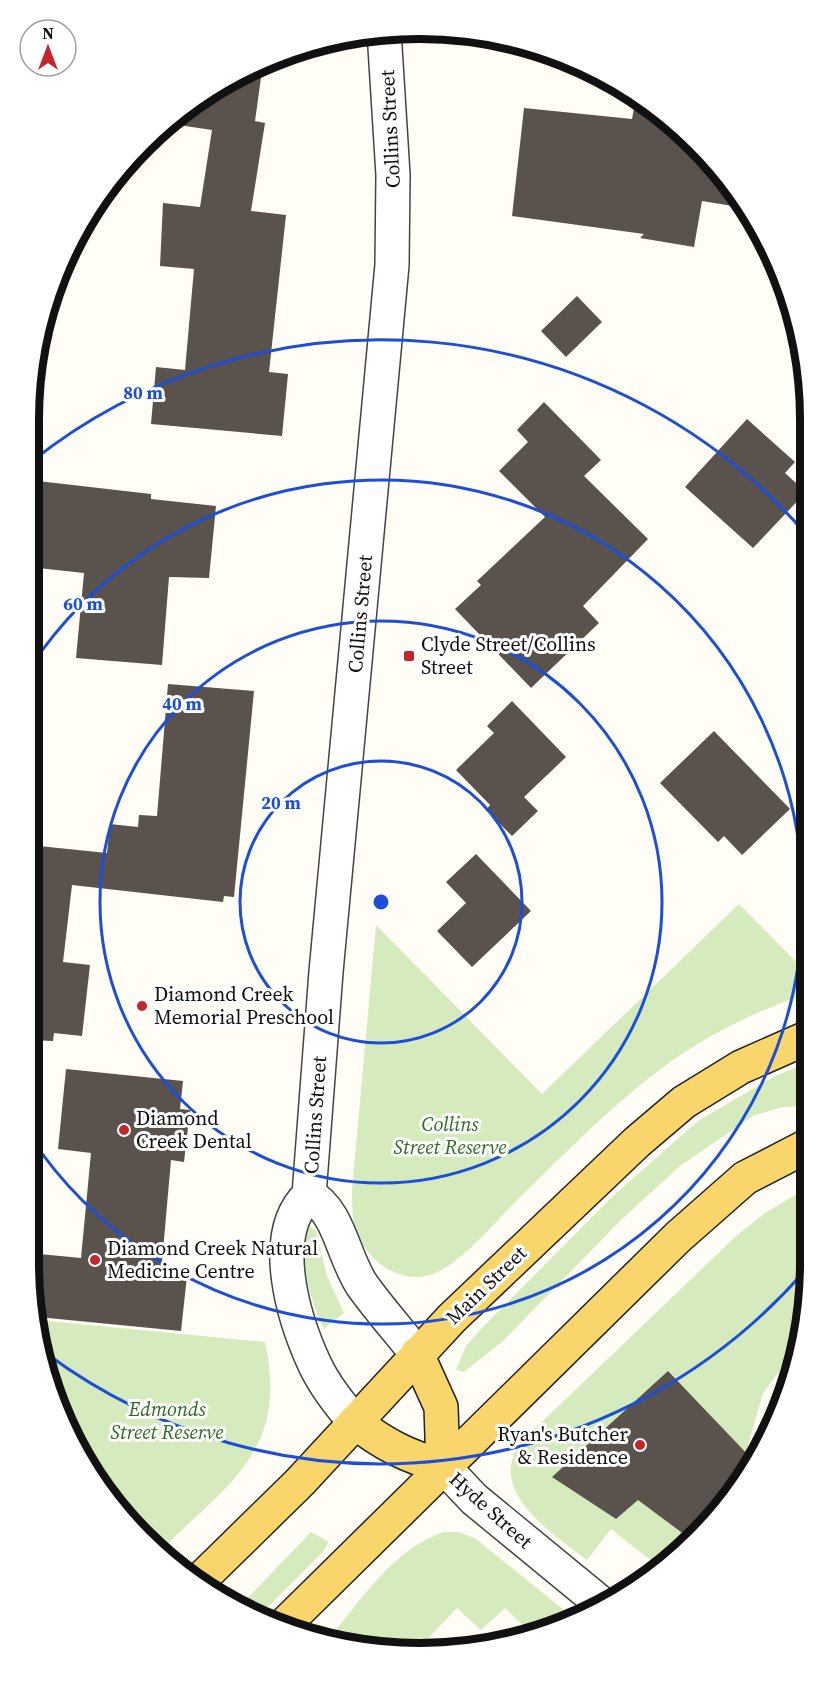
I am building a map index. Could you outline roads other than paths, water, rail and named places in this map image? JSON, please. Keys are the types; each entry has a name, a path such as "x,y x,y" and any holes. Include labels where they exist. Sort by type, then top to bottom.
{"main road":[{"name":"Main Street","path":"204,1576 300,1482 417,1354 605,1171 684,1102 741,1066 800,1040"},
{"path":"289,1620 678,1237 745,1178 800,1150"},
{"name":"Hyde Street","path":"417,1354 441,1407 443,1466"},
{"name":"Collins Street","path":"355,1422 382,1443 412,1457 443,1466"}],"street":[{"name":"Collins Street","path":"355,1422 334,1398 315,1366 295,1312 287,1255 288,1236 298,1205 309,1195 326,972 390,294 393,175 385,41"},
{"name":"Collins Street","path":"309,1195 321,1202 329,1212 349,1263 362,1285 417,1354"},
{"name":"Hyde Street","path":"443,1466 474,1499 596,1599"}],"place":[{"name":"Clyde Street/Collins Street","path":"409,656"},
{"name":"Diamond Creek Memorial Preschool","path":"142,1006"},
{"name":"Diamond Creek Dental","path":"124,1130"},
{"name":"Diamond Creek Natural Medicine Centre","path":"95,1260"},
{"name":"Ryan's Butcher & Residence","path":"640,1445"}],"park label":[{"name":"Collins Street Reserve","path":"450,1136"},
{"name":"Edmonds Street Reserve","path":"167,1420"}]}
